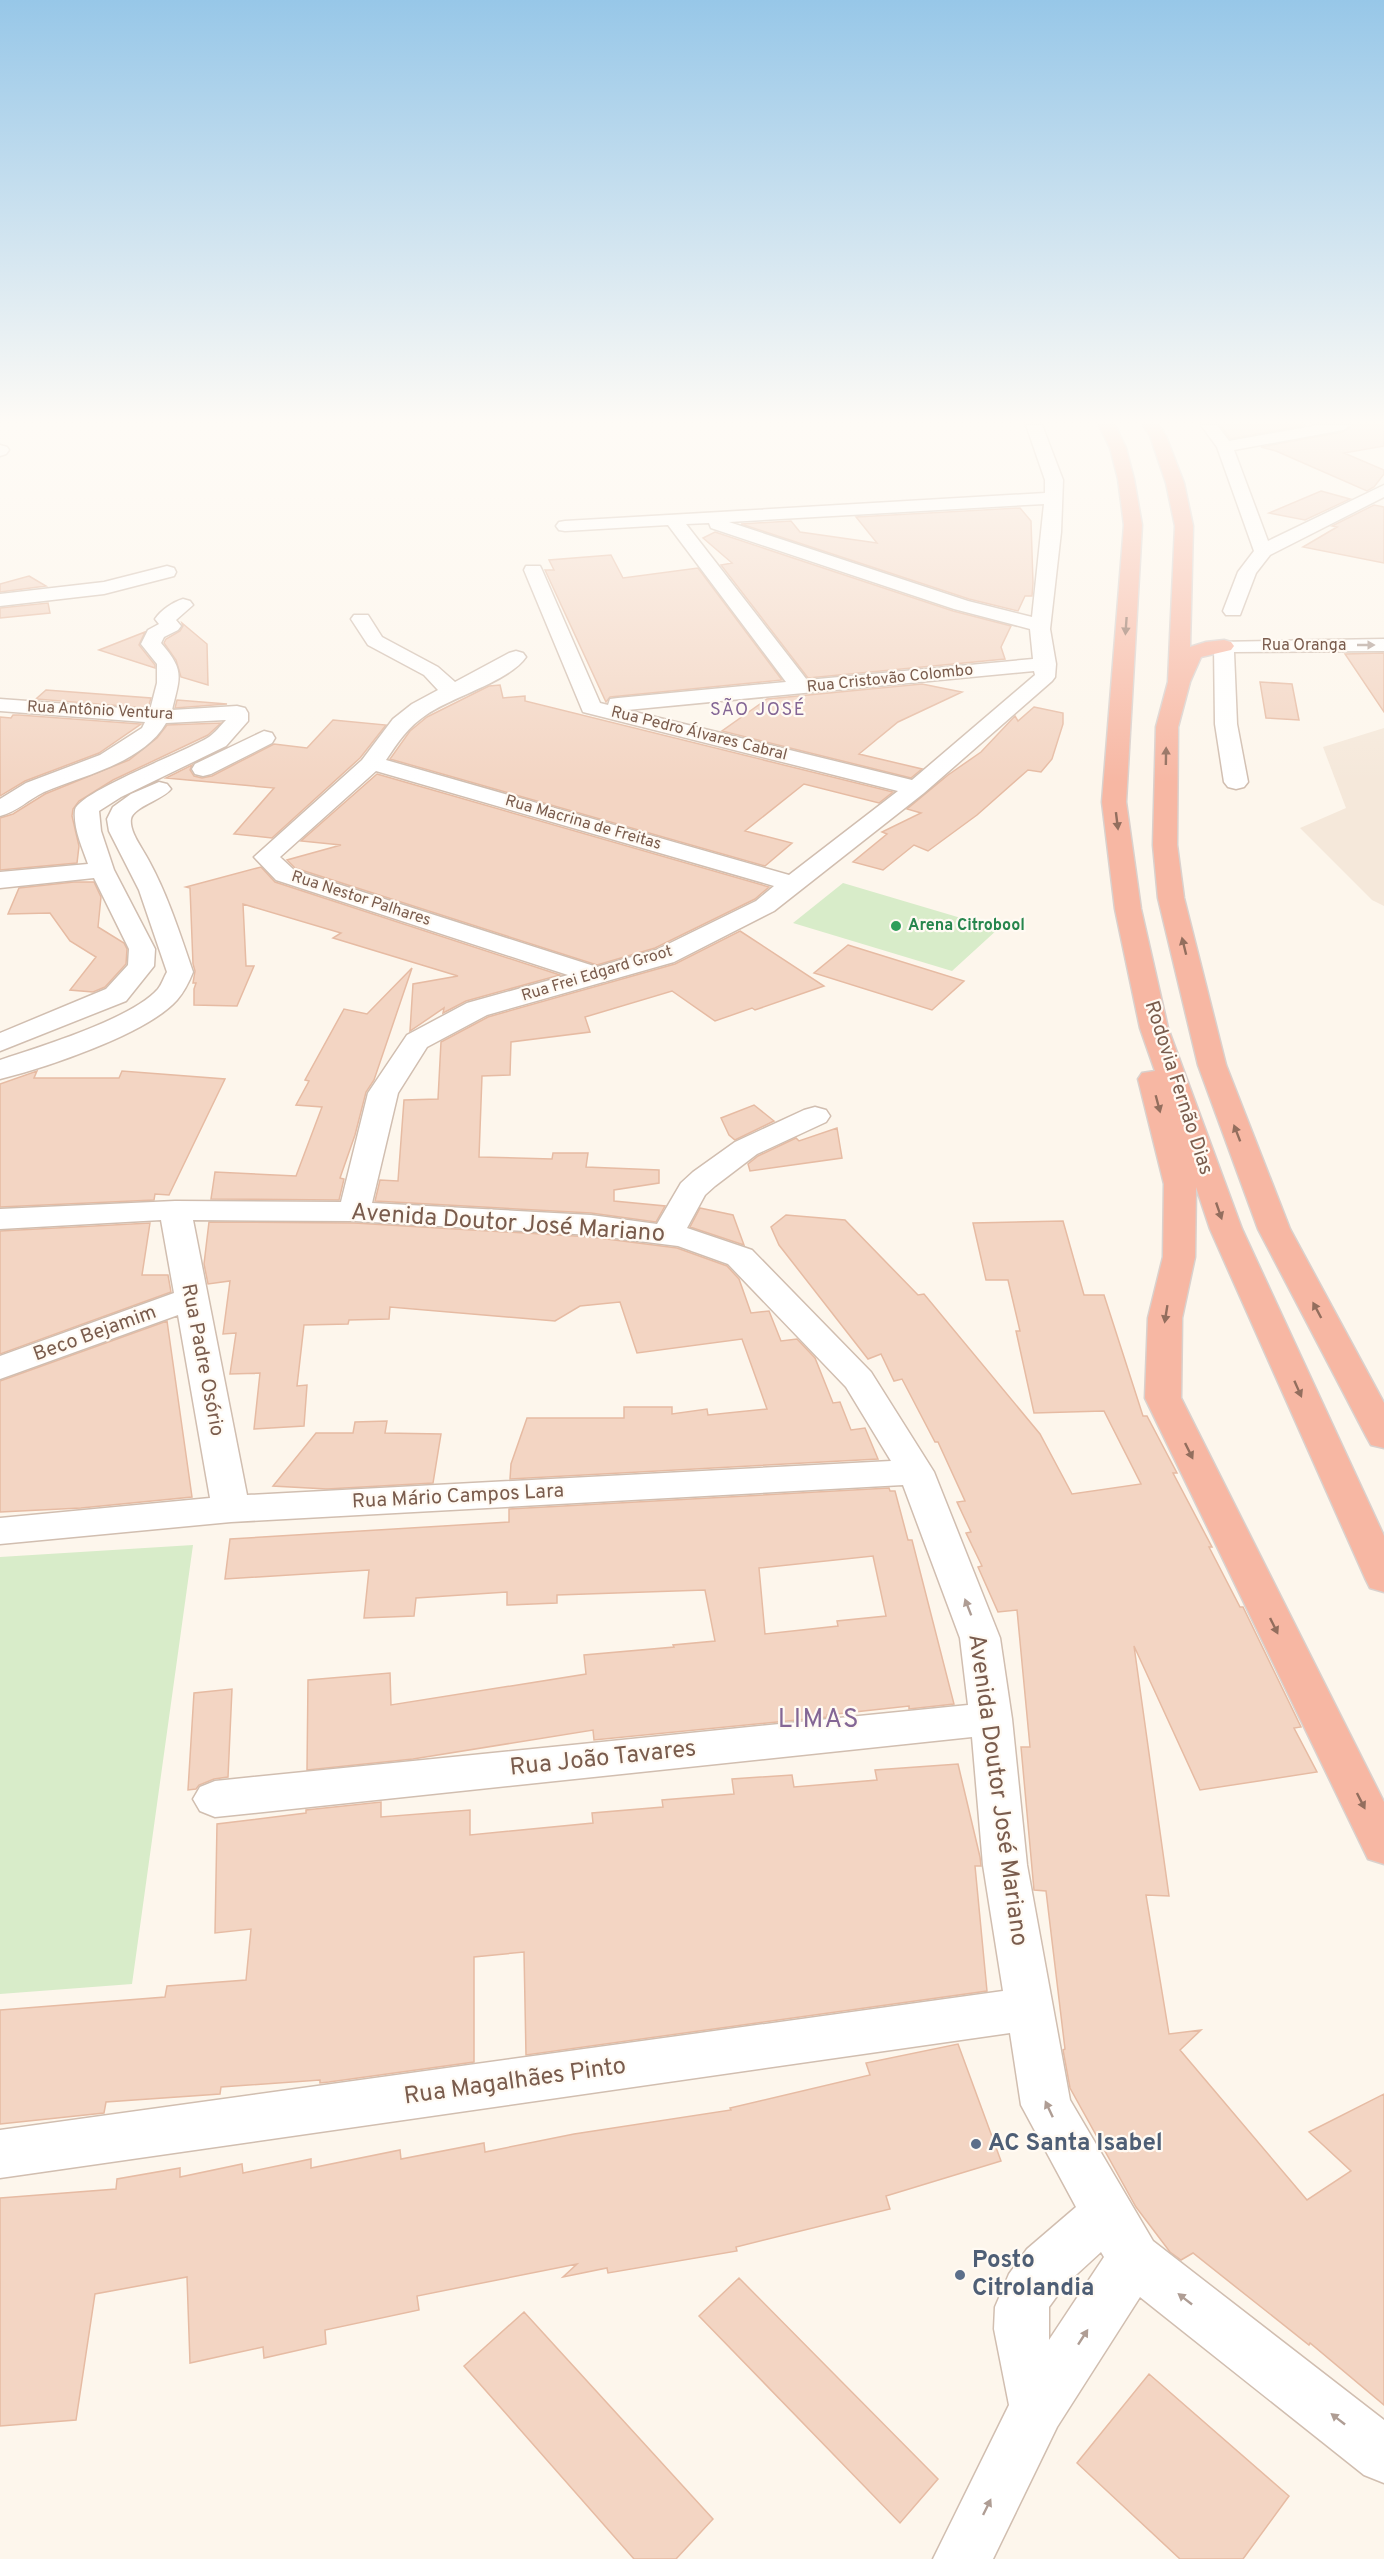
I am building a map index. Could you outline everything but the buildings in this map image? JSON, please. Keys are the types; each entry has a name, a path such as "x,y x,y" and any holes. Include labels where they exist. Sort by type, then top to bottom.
{"highway":[{"name":"Rodovia Fernão Dias","path":"1132,544 1114,802 1128,909 1154,1028 1226,1229 1384,1578"},
{"name":"Rodovia Fernão Dias","path":"1183,544 1179,682 1167,728 1165,845 1171,898 1212,1065 1274,1229 1384,1436"},
{"path":"1179,682 1192,653 1206,648 1224,646"},
{"path":"1154,1028 1146,1057 1180,1184 1179,1257 1165,1318 1163,1398 1384,1846"}],"street":[{"path":"692,544 802,688"},
{"path":"780,544 961,605 1038,625"},
{"path":"1046,664 1038,625 1043,613 1051,544"},
{"path":"1261,544 1263,550"},
{"path":"1233,611 1247,572 1263,550 1274,544"},
{"name":"Rua Pedro Álvares Cabral","path":"533,570 591,707 916,788"},
{"path":"0,600 104,588 167,572"},
{"path":"0,809 34,788 108,760 150,732 159,717 168,683 167,663 151,644 155,634 171,626 165,619 183,605"},
{"path":"361,619 375,640 431,671 444,685 454,690"},
{"name":"Rua Oranga","path":"1224,646 1384,645"},
{"path":"1224,646 1226,724 1236,782"},
{"name":"Rua Nestor Palhares","path":"516,657 495,672 454,690 404,721 387,741 373,763 266,857 285,875 599,976"},
{"name":"Rua Cristovão Colombo","path":"591,707 1046,664"},
{"name":"Rua Frei Edgard Groot","path":"354,1212 383,1093 417,1041 477,1009 665,956 765,906 916,788 1045,677 1046,664"},
{"name":"Rua Antônio Ventura","path":"0,705 159,717 237,713 237,721 218,741 87,807 89,831 102,870"},
{"path":"0,1070 60,1049 139,1016 167,995 180,972 152,890 121,831 121,812 139,799 264,738"},
{"name":"Rua Macrina de Freitas","path":"373,763 793,884"},
{"path":"0,880 102,870 142,949 141,966 116,995 0,1043"},
{"path":"667,1235 692,1190 704,1179 746,1148 815,1116"},
{"name":"Avenida Doutor José Mariano","path":"0,1219 175,1210 354,1212 591,1225 683,1237 741,1257 859,1380 916,1472 980,1638 991,1719 1005,1865 1046,2105 1121,2236 1384,2455"},
{"name":"Rua Padre Osório","path":"175,1210 231,1509"},
{"name":"Beco Bejamim","path":"0,1368 190,1299"},
{"name":"Rua Mário Campos Lara","path":"0,1531 231,1509 916,1472"},
{"name":"Rua João Tavares","path":"215,1799 991,1719"},
{"name":"Rua Magalhães Pinto","path":"0,2154 1029,2009"},
{"path":"1037,2407 1023,2349 1021,2308 1038,2275 1121,2236"},
{"path":"962,2559 1121,2236"}],"shaded area":[{"path":"1384,728 1384,906 1372,900 1300,828 1346,808 1323,747"}],"green space":[{"name":"Arena Citrobool","path":"843,883 998,929 952,971 793,923"},
{"path":"193,1545 132,1984 0,1994 0,1557"}],"place":[{"name":"Arena Citrobool","path":"896,926"},
{"name":"AC Santa Isabel","path":"976,2144"},
{"name":"Posto Citrolandia","path":"960,2275"}],"district":[{"name":"SÃO JOSÉ","path":"758,710"},
{"name":"LIMAS","path":"819,1720"}]}
